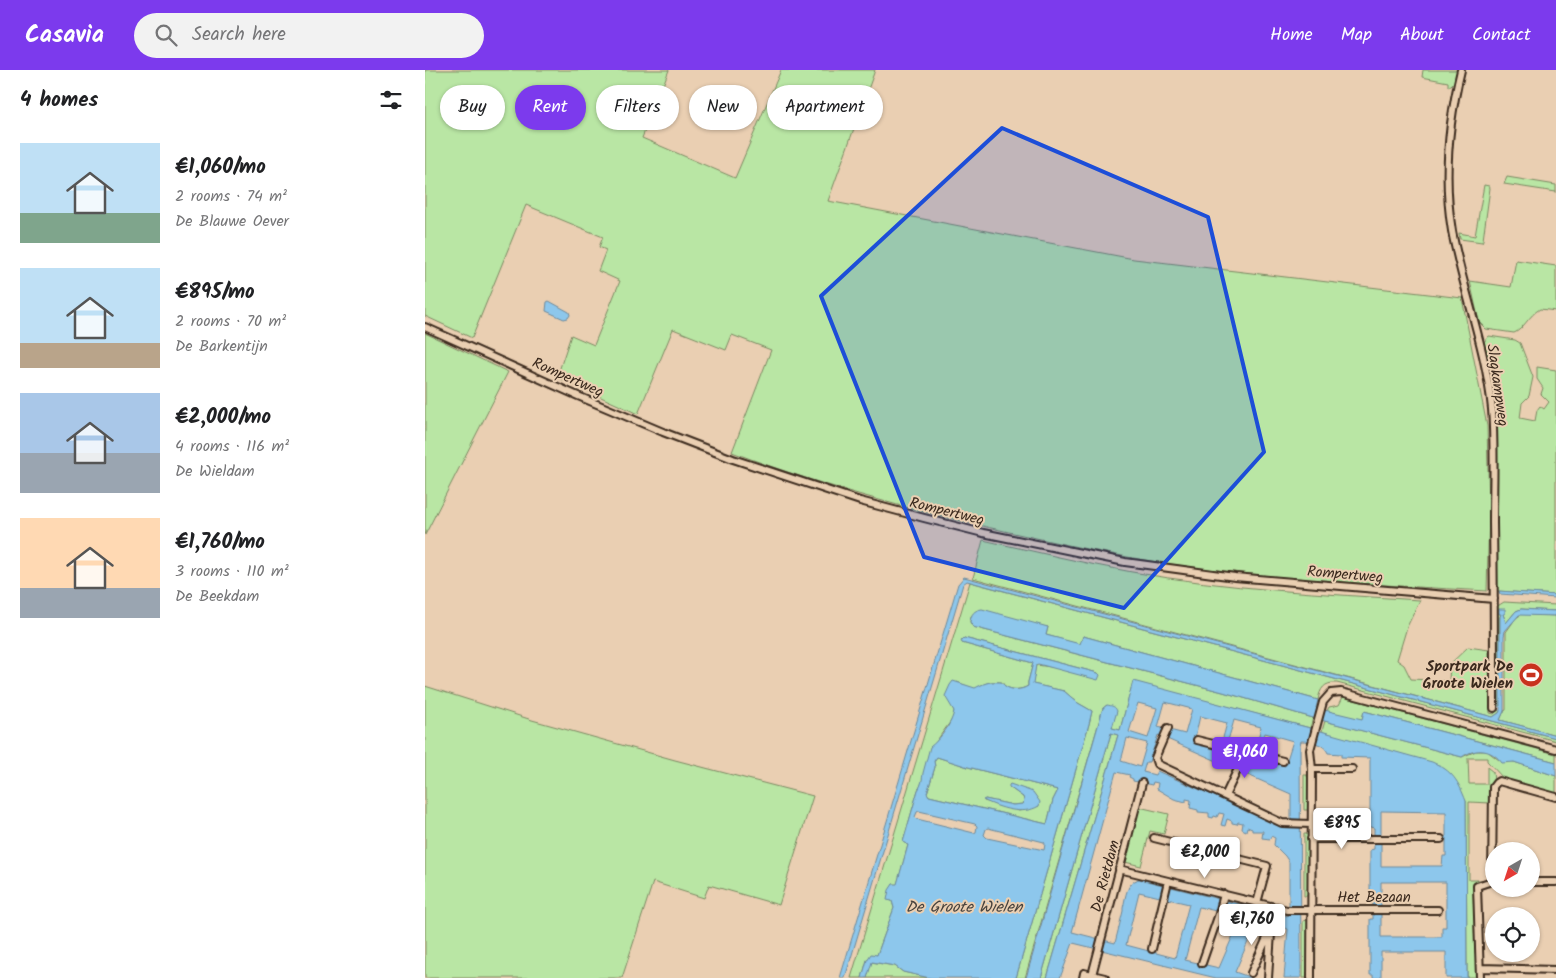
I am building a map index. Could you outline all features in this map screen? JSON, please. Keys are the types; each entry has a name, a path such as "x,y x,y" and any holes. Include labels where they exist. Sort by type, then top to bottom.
{"street":[{"name":"Slagkampweg","path":"1461,70 1449,130 1447,154 1448,196 1453,234 1486,368 1493,429 1494,708"},
{"name":"Rompertweg","path":"425,327 578,396 733,459 861,501 923,518 983,533 1125,562 1235,577 1494,599"},
{"path":"1311,978 1307,909 1311,839 1311,746 1323,702 1328,694 1341,692 1556,749"},
{"path":"1168,728 1153,764 1282,823 1311,824"},
{"path":"1197,740 1283,761"},
{"path":"1225,796 1249,753"},
{"path":"1311,769 1352,769"},
{"path":"1493,842 1493,787 1496,783 1499,781 1505,782 1556,797"},
{"name":"De Rietdam","path":"1093,975 1142,783"},
{"path":"1154,838 1267,866 1257,902"},
{"path":"1311,839 1441,839"},
{"path":"1119,868 1223,896 1257,902 1276,909 1272,927 1268,978"},
{"path":"1152,949 1167,882"},
{"path":"1540,882 1556,882"},
{"path":"1480,978 1477,886 1485,884"},
{"path":"1203,963 1223,896"},
{"name":"Het Bezaan","path":"1276,909 1438,910"},
{"path":"1251,973 1272,927"},
{"path":"1480,968 1556,970"},
{"path":"1083,978 1084,973 1105,978"}],"highlighted area":[{"path":"1002,128 1208,217 1264,452 1124,608 924,557 821,296"}],"green space":[{"path":"425,70 669,70 663,85 596,85 596,130 645,130 642,138 735,178 767,103 767,130 853,130 828,201 1134,259 1462,298 1487,426 1489,510 1487,591 1284,577 1203,569 1129,557 915,510 805,478 732,452 771,350 732,335 726,350 673,329 638,414 557,377 571,335 594,345 620,281 598,271 606,250 599,247 603,237 526,205 472,338 425,316"},
{"path":"781,70 875,70 870,85 775,85"},
{"path":"1423,70 1459,70 1455,82 1448,87 1448,82 1422,77"},
{"path":"1507,177 1556,185 1556,192 1504,184"},
{"path":"1484,185 1490,188 1483,240 1482,242 1460,239 1459,233 1475,236"},
{"path":"1516,260 1556,266 1556,311 1540,309 1514,333 1486,329 1479,322 1470,281 1511,287"},
{"path":"425,333 508,372 425,535"},
{"path":"1489,336 1515,340 1520,343 1533,377 1529,396 1522,403 1520,418 1535,421 1537,410 1540,406 1544,409 1549,402 1541,394 1543,388 1537,379 1537,367 1556,370 1556,595 1497,591 1496,432 1483,343"},
{"path":"983,540 1095,565 1204,583 1420,600 1407,627 1397,660 1404,665 1411,679 1449,681 1450,664 1468,647 1489,650 1490,713 1494,714 1498,710 1500,712 1493,717 973,578"},
{"path":"970,582 1556,738 1556,741 1337,683 1323,687 1318,700 1083,636 1081,645 1046,635 1048,627 971,616 970,622 973,627 1223,692 1313,718 1310,728 1133,682 1120,730 1112,728 1107,705 1103,708 1025,978 1016,978 1092,711 1078,703 1064,691 1032,684 1036,665 1098,673 964,638 962,643 1033,663 1028,686 1014,689 1008,688 1002,682 992,682 983,684 975,689 957,682 950,701 954,711 953,718 931,751 903,842 908,845 897,885 893,884 892,901 894,908 877,955 867,960 862,978 851,978"},
{"path":"1504,602 1556,605 1556,611 1521,609 1516,611 1506,623 1503,614 1501,614 1500,706 1498,706 1496,703 1496,607"},
{"name":"Sportpark De Groote Wielen","path":"1522,614 1556,616 1556,735 1500,720 1506,710 1506,632 1516,618"},
{"path":"425,686 532,720 813,796 779,905 709,885 704,898 653,882 622,978 425,978"},
{"path":"1343,697 1556,754 1556,762 1364,711 1362,720 1327,711 1329,707 1339,705"},
{"path":"1325,721 1462,757 1476,751 1487,751 1499,760 1514,762 1556,776 1556,796 1505,780 1487,761 1487,758 1468,758 1469,784 1487,784 1487,767 1493,772 1494,781 1491,783 1490,803 1469,802 1469,880 1483,880 1479,883 1477,977 1467,977 1466,801 1322,731"},
{"path":"1111,733 1118,735 1047,978 1041,978"},
{"path":"937,757 1058,790 1053,800 1047,824 929,796 927,793 935,767 934,761","holes":["1009,787 1039,806 1019,811 984,801 985,799 1013,805 1023,804 1023,797"]},
{"path":"1304,775 1307,775 1309,786 1309,810 1304,810"},
{"path":"1139,807 1169,814 1164,834 1150,831 1141,866 1125,862"},
{"path":"1304,834 1308,834 1309,896 1304,896"},
{"path":"1308,920 1308,978 1303,978 1303,921"},
{"path":"871,962 895,966 903,972 930,978 867,978"}],"water":[{"path":"549,301 569,312 568,318 564,319 546,311 547,302"},
{"path":"964,577 1493,717 1500,711 1501,614 1499,614 1499,609 1505,609 1505,614 1503,614 1506,623 1516,611 1521,609 1556,611 1556,616 1519,615 1505,631 1504,711 1500,720 1556,735 1556,738 967,581 963,584 845,978 840,978 958,584"},
{"path":"1499,591 1556,595 1556,598 1500,594"},
{"path":"982,609 1048,627 1046,635 1080,644 1083,636 1318,700 1316,708 1362,719 1364,711 1556,762 1556,776 1514,762 1502,763 1489,752 1478,751 1462,757 973,627 970,622 972,615 975,611"},
{"name":"De Groote Wielen","path":"964,638 1100,675 1098,680 1036,665 1033,684 1064,691 1078,703 1092,711 1016,978 930,978 903,972 895,966 872,962 867,978 862,978 867,960 871,954 877,955 894,908 892,901 887,900 889,890 893,884 897,884 908,845 903,842 930,747 945,731 953,716 954,711 945,696 950,685 953,681 975,688 986,683 995,682 1002,682 1008,688 1014,689 1028,686 1033,663 962,643 961,641","holes":["937,757 1058,790 1053,800 1047,824 929,796 927,793 935,767 934,761","917,812 975,824 977,826 976,832 917,819 915,817","986,829 1044,842 1044,850 987,838 984,835"]},
{"name":"De Groote Wielen","path":"1133,681 1432,762 1445,769 1454,777 1466,801 1467,978 1446,978 1446,952 1381,952 1381,978 1373,978 1373,975 1370,975 1370,919 1373,919 1373,901 1370,901 1370,850 1374,849 1374,828 1370,827 1370,758 1341,757 1341,754 1328,753 1324,747 1317,744 1301,741 1301,978 1284,978 1288,929 1257,921 1235,972 1252,978 1216,978 1073,943 1060,978 1047,978 1118,735 1111,733 1041,978 1026,978 1103,708 1107,705 1114,707 1117,711 1112,728 1120,730","holes":["1165,702 1192,709 1185,734 1158,727","1138,703 1157,708 1148,738 1129,732","1200,716 1227,723 1220,749 1194,742","1234,720 1261,727 1255,751 1245,769 1241,772 1291,794 1291,826 1283,826 1157,771 1155,775 1143,772 1146,762 1149,762 1158,735 1235,769 1236,766 1232,763 1228,752 1228,742","1265,733 1293,741 1285,766 1259,759","1127,738 1147,743 1140,767 1121,761","1116,772 1130,775 1129,777 1133,781 1152,785 1153,782 1158,783 1157,789 1174,799 1186,802 1186,799 1191,800 1190,808 1198,810 1198,812 1209,813 1209,817 1217,817 1219,813 1224,814 1221,825 1225,826 1227,819 1232,821 1232,823 1243,823 1242,829 1246,831 1247,827 1252,829 1252,831 1263,831 1262,838 1270,839 1271,836 1275,838 1274,845 1289,862 1289,914 1287,916 1139,879 1129,887 1115,943 1072,932","1381,811 1446,812 1446,856 1443,856 1442,866 1381,866","1381,882 1446,882 1446,927 1442,927 1442,937 1381,937","1139,892 1189,904 1175,958 1126,945","1199,907 1241,917 1219,968 1185,960"]},
{"path":"1010,784 1033,792 1040,802 1039,806 1018,811 997,806 983,800 1013,805 1023,804 1023,797 1009,787"}],"place":[{"name":"Sportpark De Groote Wielen","path":"1531,675"}]}
